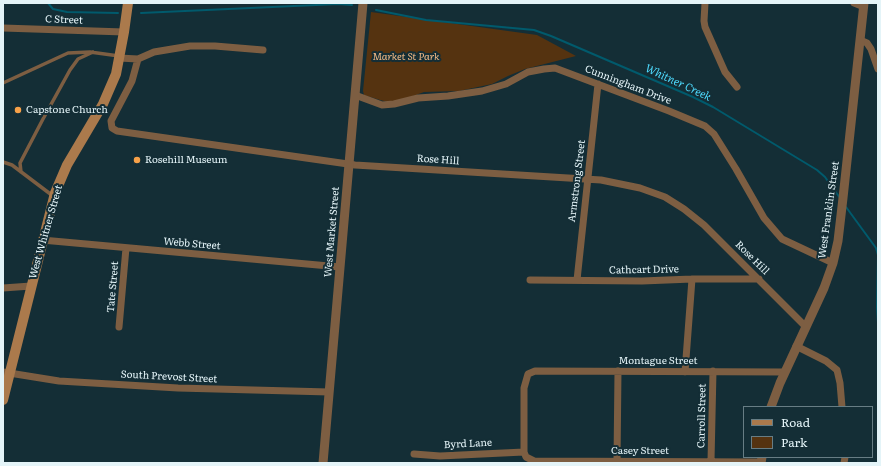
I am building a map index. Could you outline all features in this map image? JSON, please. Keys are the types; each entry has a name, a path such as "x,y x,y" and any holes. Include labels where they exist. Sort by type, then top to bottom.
{"main road":[{"name":"West Whitner Street","path":"3,400 6,372 31,286 54,197 67,165 103,104 116,74 128,3"}],"street":[{"name":"West Market Street","path":"323,463 364,3"},
{"path":"705,3 704,21 706,27 725,72 737,87"},
{"path":"854,3 864,5"},
{"name":"West Franklin Street","path":"771,406 784,372 824,288 833,264 842,212 864,5"},
{"name":"C Street","path":"3,28 124,32"},
{"path":"860,40 867,43 871,49 878,69"},
{"path":"120,57 138,59 154,52 190,46 215,46 263,50"},
{"name":"Rose Hill","path":"138,59 132,81 111,121 112,128 117,131 349,164 601,180 640,188 671,201 704,225 806,327"},
{"name":"Cunningham Drive","path":"355,95 382,105 394,104 418,98 448,96 482,91 506,84 528,72 555,68 670,111 705,126 714,134 764,218 782,239 833,264"},
{"name":"Armstrong Street","path":"577,280 598,84"},
{"name":"Webb Street","path":"42,240 340,267"},
{"name":"Tate Street","path":"120,327 126,248"},
{"path":"685,372 692,279"},
{"name":"Cathcart Drive","path":"530,280 642,281 759,279"},
{"path":"3,288 31,286"},
{"path":"796,346 826,361 837,370 840,383 842,406"},
{"name":"Montague Street","path":"524,452 524,388 528,374 534,371 784,372"},
{"path":"617,461 618,371"},
{"name":"Carroll Street","path":"711,461 713,371"},
{"name":"South Prevost Street","path":"6,372 58,381 178,388 329,392"},
{"name":"Casey Street","path":"524,452 526,457 534,461 762,461"},
{"name":"Byrd Lane","path":"414,454 440,456 524,452"}],"lane":[{"path":"21,172 20,163 42,119 70,70 78,59 93,52"},
{"path":"3,83 68,53 93,52 120,57"},
{"path":"3,162 12,165 54,197"}],"green space":[{"name":"Market St Park","path":"371,12 537,35 576,56 525,69 492,84 459,91 424,92 402,100 388,102 364,95 363,91"}],"waterway":[{"name":"Whitner Creek","path":"48,3 53,9 67,12 118,13"},
{"name":"Whitner Creek","path":"141,13 338,4 352,5"},
{"name":"Whitner Creek","path":"376,10 426,20 534,30 551,36 713,107 817,170 825,177 840,198"},
{"name":"Whitner Creek","path":"846,207 876,248 878,255 878,323"}],"place":[{"name":"Capstone Church","path":"18,110"},
{"name":"Rosehill Museum","path":"137,160"}]}
